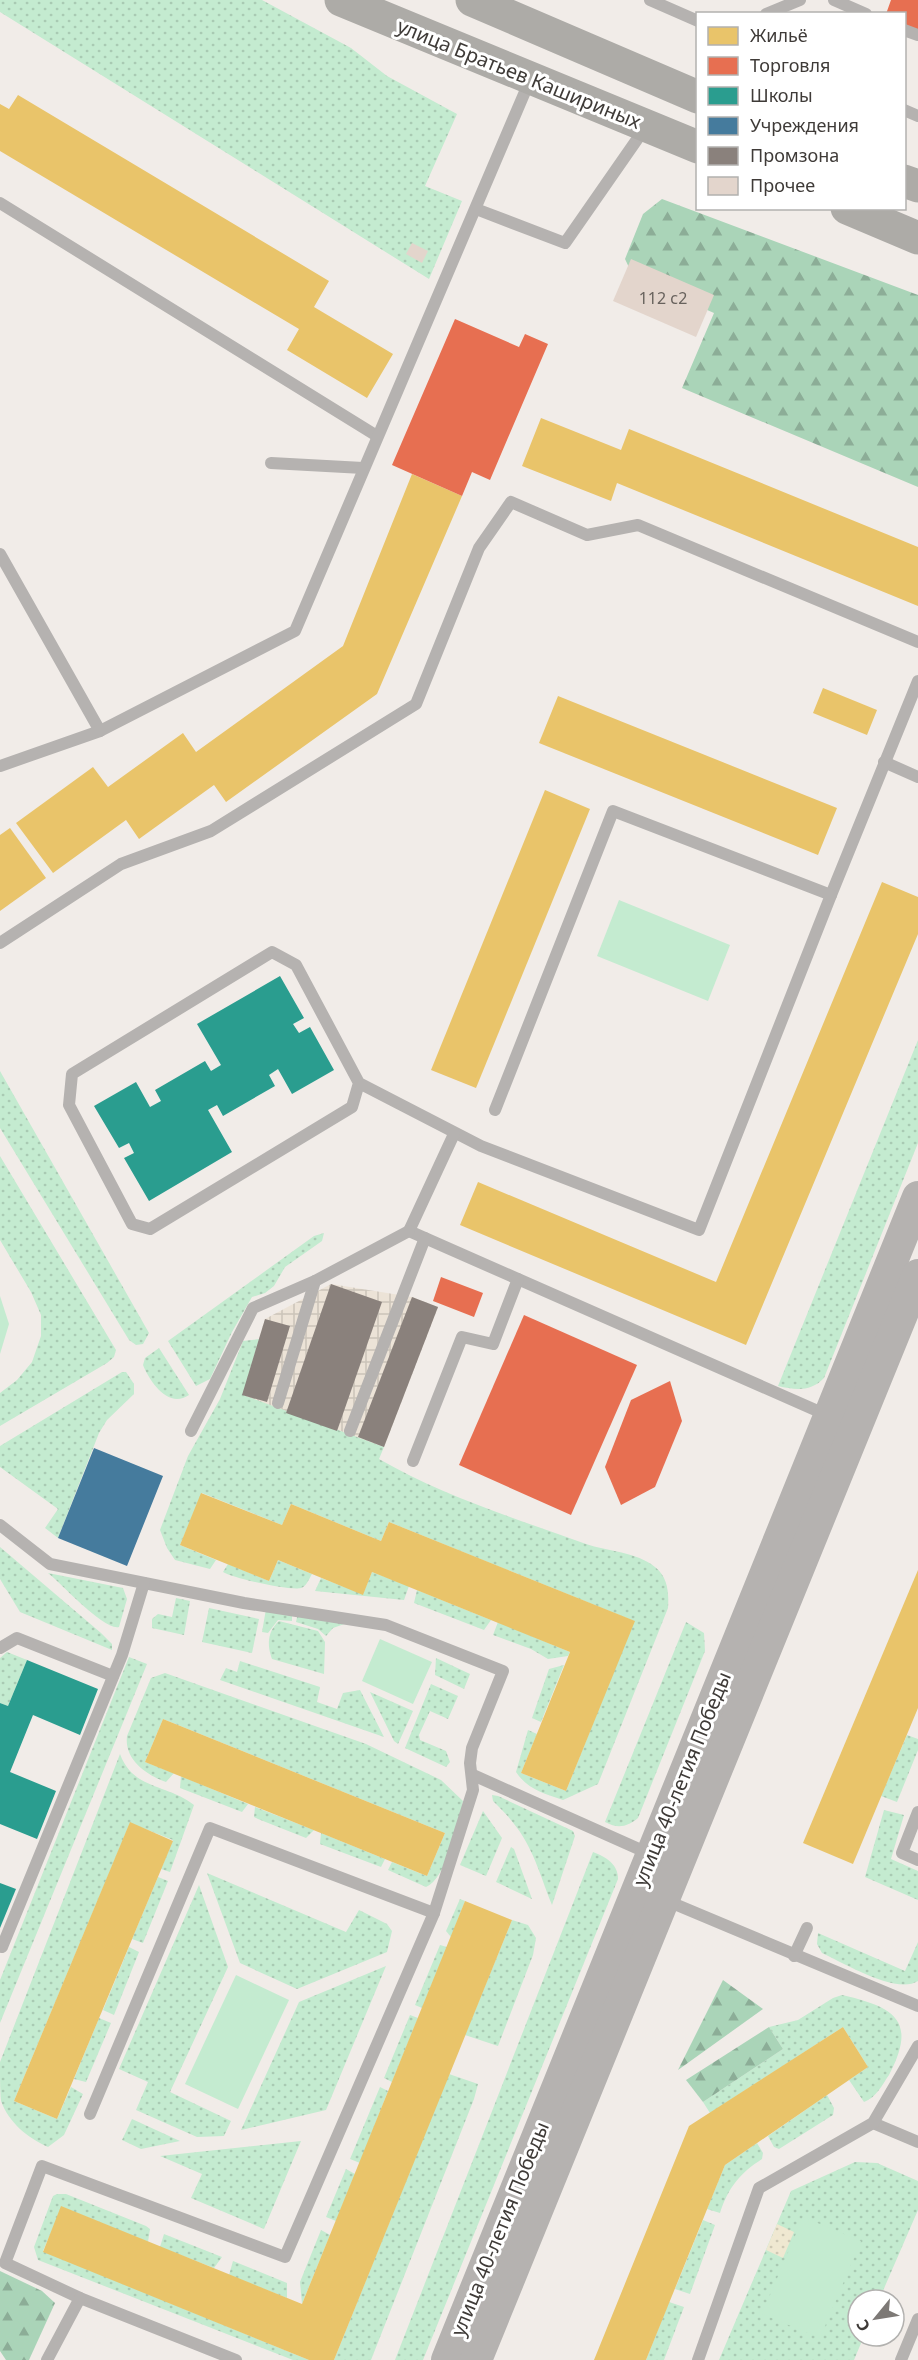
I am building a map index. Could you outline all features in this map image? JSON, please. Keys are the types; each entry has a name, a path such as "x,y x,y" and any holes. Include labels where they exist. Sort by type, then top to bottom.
{"main road":[{"name":"улица Братьев Кашириных","path":"341,0 530,80 696,146"},
{"path":"472,0 696,95"},
{"path":"852,210 918,238"}],"street":[{"name":"улица 40-летия Победы","path":"476,2360 829,1416 908,1250 918,1197"},
{"name":"улица 40-летия Победы","path":"664,1859 918,1275"},
{"name":"улица 40-летия Победы","path":"447,2360 650,1894"}],"lane":[{"path":"650,0 696,20"},
{"path":"770,12 800,0"},
{"path":"834,0 861,12"},
{"path":"0,766 100,731 295,631 376,436 530,80"},
{"path":"476,208 565,243 646,126"},
{"path":"0,202 376,436"},
{"path":"271,463 363,468"},
{"path":"0,943 121,864 211,831 416,704 478,549 511,502 587,535 638,525 918,642"},
{"path":"0,555 100,731"},
{"path":"0,582 12,576"},
{"path":"359,1083 352,1107 150,1229 132,1224 69,1105 72,1074 273,952 297,965 359,1083 454,1134 699,1230 918,681"},
{"path":"884,762 918,777"},
{"path":"495,1110 613,811 831,895"},
{"path":"191,1431 254,1308 315,1281 410,1231 454,1134"},
{"path":"410,1231 829,1416"},
{"path":"350,1431 425,1238"},
{"path":"413,1461 462,1337 493,1344 518,1279"},
{"path":"278,1403 315,1281"},
{"path":"0,1525 50,1564 244,1603 386,1625 503,1671 472,1748 470,1763 473,1790 434,1912 285,2258 42,2166 5,2264 80,2298 236,2360"},
{"path":"0,1946 2,1947 113,1676 144,1582"},
{"path":"0,1648 17,1638 113,1676"},
{"path":"473,1775 664,1859"},
{"path":"918,1812 902,1853 918,1860"},
{"path":"90,2114 210,1828 434,1912"},
{"path":"650,1894 918,2006"},
{"path":"794,1956 807,1928"},
{"path":"698,2360 759,2188 873,2123 918,2046"},
{"path":"873,2123 918,2142"},
{"path":"47,2360 80,2298"},
{"path":"901,2360 918,2319"}],"shaded area":[{"path":"331,1284 412,1297 438,1307 384,1447 242,1395 265,1319"}],"green space":[{"path":"0,0 262,0 351,48 387,76 457,114 425,186 462,201 429,279 0,12"},
{"path":"662,199 918,295 918,487 682,388 714,313 634,278 625,259 643,214"},
{"path":"619,900 730,945 708,1001 597,956"},
{"path":"918,1040 918,1143 824,1378 808,1388 778,1386"},
{"path":"0,1071 149,1333 143,1344 136,1345 129,1340 0,1128"},
{"path":"0,1156 116,1350 114,1357 107,1363 0,1426 0,1393 17,1380 32,1362 41,1336 41,1315 31,1292 0,1240"},
{"path":"324,1233 322,1241 285,1267 274,1286 265,1293 252,1297 232,1332 210,1379 196,1386 168,1341 314,1236"},
{"path":"0,1296 9,1324 0,1354"},
{"path":"259,1339 243,1395 384,1447 379,1459 454,1496 586,1544 640,1558 655,1567 663,1576 667,1586 668,1608 598,1784 563,1800 531,1787 516,1772 528,1730 537,1734 521,1773 566,1791 634,1621 389,1522 381,1541 291,1504 282,1525 202,1493 180,1545 216,1560 210,1569 175,1560 160,1530 188,1456 220,1399 243,1341"},
{"path":"159,1348 189,1395 174,1399 161,1392 150,1379 143,1365 145,1358"},
{"path":"122,1372 126,1372 134,1384 134,1394 107,1420 99,1433 58,1538 45,1528 58,1509 0,1467 0,1446"},
{"path":"0,1547 101,1633 112,1644 112,1650 20,1612 0,1579"},
{"path":"278,1560 312,1574 304,1586 295,1588 274,1586 223,1572 228,1564 269,1581"},
{"path":"372,1572 409,1586 404,1600 315,1591 321,1578 363,1594"},
{"path":"48,1573 123,1588 127,1599 119,1627 103,1622"},
{"path":"417,1590 491,1620 484,1630 414,1603"},
{"path":"176,1598 190,1601 184,1635 152,1628 152,1619 158,1614 172,1617"},
{"path":"209,1608 259,1619 252,1653 202,1642"},
{"path":"266,1609 292,1616 292,1621 278,1620 268,1633 262,1632"},
{"path":"298,1613 350,1622 333,1628 326,1636 318,1629 296,1622"},
{"path":"279,1621 318,1631 325,1642 324,1674 272,1659 269,1639"},
{"path":"498,1622 570,1652 568,1656 548,1659 531,1649 493,1635"},
{"path":"686,1622 704,1633 705,1651 638,1818 622,1826 614,1826 605,1822"},
{"path":"380,1639 432,1662 413,1704 362,1681"},
{"path":"7,1652 27,1660 8,1706 0,1703 0,1658"},
{"path":"129,1657 147,1664 0,2023 0,1980"},
{"path":"436,1658 470,1674 464,1689 435,1675"},
{"path":"240,1661 320,1687 317,1702 337,1709 343,1693 360,1690 384,1737 220,1680 226,1668 237,1672"},
{"path":"564,1665 541,1722 532,1718 549,1669"},
{"path":"165,1673 366,1744 441,1780 463,1801 451,1849 440,1873 426,1887 388,1870 392,1862 427,1876 445,1833 163,1719 145,1762 174,1773 166,1782 145,1771 129,1752 127,1736 151,1678"},
{"path":"431,1684 458,1696 448,1719 430,1711 419,1735 420,1740 446,1751 450,1762 446,1767 405,1748"},
{"path":"370,1692 413,1711 398,1744 394,1741"},
{"path":"907,1735 918,1739 918,1750 897,1802 881,1796"},
{"path":"120,1754 133,1774 194,1805 170,1872 161,1869 173,1840 130,1823 14,2101 57,2119 71,2087 83,2094 64,2135 48,2147 20,2129 4,2109 1,2101 0,2062"},
{"path":"181,1776 248,1804 242,1812 180,1788"},
{"path":"492,1795 573,1831 575,1836 552,1905 524,1838 493,1801"},
{"path":"255,1807 314,1830 306,1838 254,1817"},
{"path":"884,1810 904,1815 891,1859 918,1871 918,1900 865,1877"},
{"path":"483,1811 502,1838 486,1876 460,1865"},
{"path":"321,1833 385,1859 381,1867 320,1844"},
{"path":"511,1847 514,1849 532,1899 496,1882"},
{"path":"593,1852 614,1865 618,1879 423,2360 395,2360"},
{"path":"207,1873 346,1932 359,1910 387,1924 392,1931 387,1952 297,1989 240,1963"},
{"path":"158,1877 168,1881 143,1943 132,1939"},
{"path":"199,1885 228,1967 170,2092 231,2121 224,2136 197,2137 136,2110 148,2082 119,2069"},
{"path":"460,1899 465,1901 451,1937 446,1931"},
{"path":"512,1920 528,1925 536,1938 533,1955 498,2046 465,2035"},
{"path":"818,1933 905,1971 918,1942 918,1981 897,1984 856,1970 822,1953 817,1944"},
{"path":"440,1945 447,1947 422,2008 415,2005"},
{"path":"129,1947 139,1952 114,2015 103,2010"},
{"path":"386,1966 326,2110 241,2130 299,2002"},
{"path":"236,1975 289,2000 238,2109 185,2084"},
{"path":"723,1980 763,2009 678,2070"},
{"path":"842,1995 887,2011 896,2019 901,2029 897,2056 889,2075 872,2098 864,2102 849,2080 868,2067 843,2027 710,2113 703,2102 783,2049 769,2027 798,2020 833,1998"},
{"path":"410,2015 418,2018 392,2082 384,2078"},
{"path":"99,2018 111,2023 86,2082 74,2079"},
{"path":"769,2027 783,2049 703,2102 686,2080"},
{"path":"449,2074 478,2084 474,2099 371,2360 334,2360"},
{"path":"380,2087 388,2091 360,2163 350,2159"},
{"path":"827,2095 834,2108 833,2115 779,2149 774,2147 768,2136"},
{"path":"132,2119 180,2141 141,2149 122,2140"},
{"path":"301,2141 264,2229 191,2198 202,2174 160,2156"},
{"path":"757,2143 763,2153 762,2159 736,2182 720,2213 707,2209 725,2165"},
{"path":"855,2162 877,2163 918,2181 918,2210 884,2288 846,2288 846,2348 859,2348 854,2360 719,2360 791,2191"},
{"path":"346,2169 355,2174 336,2221 326,2217"},
{"path":"66,2194 146,2226 150,2229 148,2242 62,2207 43,2251 309,2360 293,2360 38,2260 34,2247 53,2196"},
{"path":"803,2217 861,2241 820,2338 762,2314"},
{"path":"703,2220 715,2225 690,2294 675,2289"},
{"path":"321,2230 330,2235 302,2304 300,2282"},
{"path":"164,2234 222,2257 214,2268 160,2247"},
{"path":"233,2261 287,2283 287,2298 229,2275"},
{"path":"0,2271 42,2291 55,2303 29,2360 6,2360 0,2351"},
{"path":"669,2302 684,2307 664,2360 646,2360"}],"sand":[{"path":"777,2224 794,2232 783,2258 766,2250"}],"building: Жильё":[{"path":"18,95 329,281 314,307 393,354 367,398 287,350 299,329 0,151 0,104 9,109"},
{"path":"541,418 621,450 629,429 918,547 918,606 617,483 611,501 522,466"},
{"path":"412,474 462,496 377,694 226,802 214,785 139,839 126,820 53,873 16,823 93,767 108,787 183,733 196,752 343,646"},
{"path":"823,688 877,710 867,735 813,713"},
{"path":"558,696 837,808 818,855 539,743"},
{"path":"545,790 590,809 476,1088 431,1070"},
{"path":"10,828 46,878 0,911 0,835"},
{"path":"882,882 918,897 918,934 746,1345 460,1225 478,1182 716,1282"},
{"path":"201,1493 282,1525 291,1504 381,1541 389,1522 635,1621 566,1791 521,1773 570,1652 372,1572 363,1595 278,1560 269,1581 180,1545"},
{"path":"918,1570 918,1708 853,1864 803,1843"},
{"path":"163,1719 445,1833 427,1876 145,1762"},
{"path":"130,1822 173,1841 57,2119 14,2101"},
{"path":"465,1901 512,1920 334,2360 309,2360 43,2252 61,2206 302,2304"},
{"path":"843,2027 868,2067 725,2165 646,2360 594,2360 689,2126"}],"building: Торговля":[{"path":"891,0 918,0 918,40 906,36 906,12 887,12"},
{"path":"455,319 519,347 525,334 548,344 490,480 472,472 462,496 392,465"},
{"path":"441,1277 483,1293 474,1317 433,1301"},
{"path":"524,1315 637,1365 571,1515 459,1465"},
{"path":"670,1381 682,1421 655,1487 621,1505 605,1467 631,1400"}],"building: Школы":[{"path":"280,976 304,1018 293,1024 299,1033 310,1027 334,1070 292,1094 278,1069 269,1075 275,1086 223,1116 217,1105 208,1110 232,1152 149,1201 124,1158 134,1153 129,1143 119,1148 94,1106 136,1082 150,1107 161,1101 155,1090 205,1061 211,1071 221,1065 197,1024"},
{"path":"27,1660 98,1689 80,1735 33,1715 10,1772 56,1791 37,1839 0,1824 0,1703 8,1706"},
{"path":"0,1883 16,1889 0,1928"}],"building: Учреждения":[{"path":"94,1448 163,1476 127,1566 58,1538"}],"building: Промзона":[{"path":"331,1284 382,1302 337,1431 286,1413"},
{"path":"412,1297 438,1307 384,1447 358,1437"},
{"path":"265,1319 290,1326 267,1402 242,1395"}],"building: Прочее":[{"path":"412,243 428,251 422,263 406,254"},
{"path":"631,259 714,295 696,337 613,301"}]}
